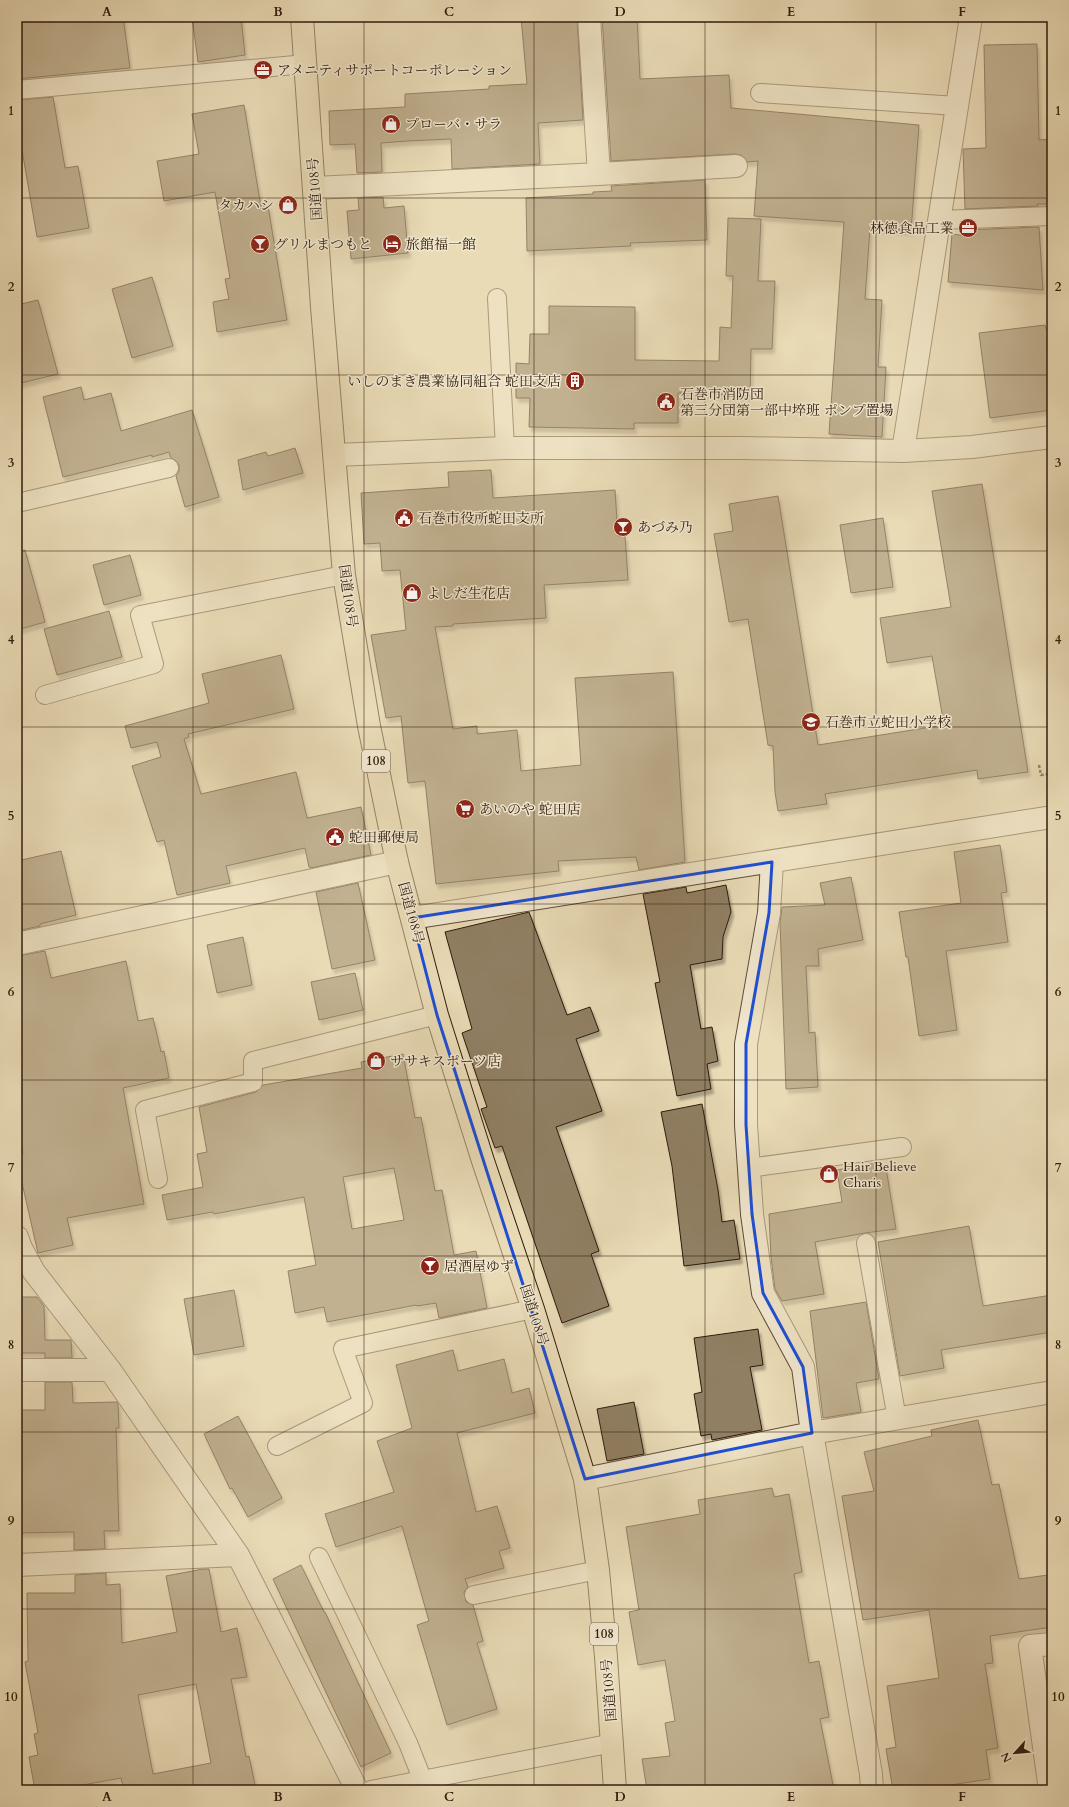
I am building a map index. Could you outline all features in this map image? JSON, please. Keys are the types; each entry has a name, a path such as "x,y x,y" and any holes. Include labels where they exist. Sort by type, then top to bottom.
{"highway":[{"name":"国道108号","path":"302,17 315,188 322,307 344,575 369,726 397,862 437,1015 483,1161 533,1308 585,1478 598,1570 613,1743 615,1790"}],"street":[{"path":"589,17 599,174"},
{"path":"903,451 971,17"},
{"path":"315,188 736,166"},
{"path":"335,455 505,448 742,448 903,451 972,447 1052,437"},
{"path":"412,918 1052,817"},
{"path":"17,944 397,862"},
{"path":"772,862 769,913 746,1044 746,1125 752,1214 764,1293 803,1367 812,1434 871,1774 872,1790"},
{"path":"17,1237 21,1248 34,1272 110,1370 238,1556 357,1790"},
{"path":"17,1370 110,1370"},
{"path":"585,1478 812,1434 1052,1392"},
{"path":"17,1565 238,1556"},
{"path":"1050,1790 1030,1646 1052,1644"}],"lane":[{"path":"17,90 306,64"},
{"path":"760,93 957,106"},
{"path":"939,220 1052,216"},
{"path":"497,298 505,448"},
{"path":"17,503 169,468"},
{"path":"45,695 154,664 140,615 344,575"},
{"path":"158,1179 145,1110 253,1082 253,1061 437,1015"},
{"path":"749,1168 902,1147"},
{"path":"866,1243 897,1419"},
{"path":"277,1446 363,1403 343,1349 533,1308"},
{"path":"319,1557 408,1743 423,1781"},
{"path":"474,1595 598,1570"},
{"path":"371,1790 613,1743"}],"path":[{"path":"1039,765 1041,775 1052,774"}],"highlighted area":[{"path":"772,862 769,913 746,1044 746,1125 752,1214 763,1293 803,1367 812,1433 585,1479 437,1015 412,918"}],"building":[{"path":"17,17 123,17 130,68 17,79"},
{"path":"192,17 241,17 245,55 198,62"},
{"path":"521,17 577,17 583,120 538,123 540,164 452,169 451,139 407,141 381,143 382,172 357,173 355,144 330,145 329,111 405,107 405,94 489,89 489,86 527,84"},
{"path":"602,17 637,17 640,79 729,75 731,108 919,125 911,231 870,228 865,299 882,300 878,367 886,367 882,437 829,434 844,222 754,216 758,161 747,162 741,155 735,154 611,161"},
{"path":"1037,44 1039,140 1052,139 1052,204 965,209 963,149 986,148 984,45"},
{"path":"53,97 65,168 78,166 89,228 37,237 22,150 19,151 17,136 17,100"},
{"path":"244,105 261,207 268,206 287,320 217,332 213,302 229,299 225,279 230,278 215,192 164,201 157,161 199,154 192,114"},
{"path":"705,180 707,240 630,243 631,246 527,251 526,198 593,194 593,192 612,191 611,186"},
{"path":"383,197 384,208 404,206 408,253 351,259 347,211 359,210 358,198"},
{"path":"728,218 761,219 758,281 775,281 772,349 751,349 750,396 678,393 678,423 634,423 634,429 529,427 530,398 516,398 516,363 529,364 530,334 549,334 549,306 635,307 635,360 719,361 720,327 731,328 733,276 726,276"},
{"path":"1039,227 1043,290 948,282 952,234 967,236 966,230"},
{"path":"152,277 173,346 132,358 112,289"},
{"path":"38,300 58,374 17,384 17,305"},
{"path":"1045,325 1046,329 1052,329 1052,410 990,418 979,333"},
{"path":"81,387 84,400 111,393 121,431 192,410 219,497 185,507 176,476 179,471 179,465 171,458 169,452 63,477 43,397"},
{"path":"295,448 303,473 243,490 238,460 266,452 268,456"},
{"path":"491,470 493,498 615,490 618,536 625,536 628,580 544,585 546,618 453,624 453,626 435,627 453,729 477,726 477,734 517,730 521,771 581,765 575,678 673,672 685,862 639,870 636,857 558,861 559,871 436,884 425,781 408,783 401,716 386,718 371,635 406,630 400,570 382,571 380,543 364,544 361,493 449,487 448,472"},
{"path":"982,484 1028,772 978,779 977,770 825,794 827,804 778,811 775,792 773,746 768,745 748,619 729,622 714,534 733,531 729,504 778,496 818,745 944,725 932,656 887,663 880,618 951,607 932,491"},
{"path":"883,518 893,587 851,593 840,525"},
{"path":"25,550 45,622 17,630 17,552"},
{"path":"130,555 141,595 104,605 93,565"},
{"path":"109,611 122,657 57,675 44,629"},
{"path":"281,655 294,709 188,734 189,737 184,739 201,794 296,772 307,818 361,807 371,855 311,868 309,867 305,848 226,866 230,883 177,895 164,840 157,842 132,766 161,757 157,742 131,748 125,726 209,703 202,674"},
{"path":"1000,845 1007,892 1001,893 1008,942 946,951 957,1030 919,1036 908,957 906,957 899,912 961,903 954,852"},
{"path":"61,851 76,915 17,931 17,861"},
{"path":"851,877 863,940 818,949 819,966 806,966 809,1033 815,1032 818,1087 786,1089 780,923 782,907 825,905 820,883"},
{"path":"358,883 375,960 332,969 316,892"},
{"path":"726,885 731,912 723,937 722,959 690,965 701,1029 712,1027 718,1061 707,1064 711,1089 677,1096 655,983 660,982 643,894 686,887 687,893"},
{"path":"529,912 567,1015 590,1007 599,1031 576,1039 602,1111 556,1127 599,1251 591,1254 609,1306 562,1323 502,1146 495,1148 481,1109 487,1107 462,1033 472,1029 445,932"},
{"path":"243,937 252,985 217,993 207,945"},
{"path":"45,951 51,978 126,961 138,1021 153,1018 161,1052 164,1051 169,1078 123,1088 144,1204 67,1218 73,1245 38,1253 17,1161 17,1154 23,1153 17,1125 17,1046 22,1044 17,1018 17,956"},
{"path":"355,973 363,1010 319,1020 311,982"},
{"path":"403,1054 415,1118 421,1117 435,1191 442,1190 454,1255 476,1251 487,1308 439,1318 436,1303 416,1305 327,1322 324,1307 295,1313 288,1271 316,1265 304,1197 214,1214 213,1212 167,1220 162,1195 203,1187 197,1154 207,1152 199,1107 256,1092 263,1085 362,1068 361,1062","holes":["394,1168 404,1220 352,1229 343,1177"]},
{"path":"702,1104 718,1190 722,1222 734,1220 740,1259 684,1266 672,1166 661,1112"},
{"path":"876,1163 877,1170 886,1168 896,1229 815,1242 824,1294 782,1301 775,1289 771,1257 769,1214 842,1202 837,1170"},
{"path":"969,1226 983,1306 1052,1295 1052,1332 941,1350 944,1368 900,1376 878,1242"},
{"path":"234,1290 244,1346 194,1355 184,1299"},
{"path":"17,1297 37,1297 44,1306 45,1340 71,1340 72,1358 45,1358 45,1353 17,1353"},
{"path":"866,1302 879,1379 856,1383 861,1412 823,1418 810,1311"},
{"path":"758,1329 763,1365 750,1367 762,1430 712,1440 711,1434 701,1436 694,1394 702,1392 694,1338"},
{"path":"453,1350 458,1371 504,1359 512,1393 529,1388 535,1413 457,1433 476,1512 497,1506 510,1548 499,1551 504,1568 465,1579 468,1587 464,1592 466,1602 473,1605 483,1641 477,1643 497,1709 447,1725 417,1625 429,1621 402,1526 336,1547 325,1514 394,1492 377,1441 412,1428 396,1365"},
{"path":"45,1382 72,1382 73,1403 117,1402 118,1404 119,1428 116,1428 119,1531 104,1531 105,1549 74,1550 74,1532 17,1533 17,1410 45,1410"},
{"path":"634,1402 644,1454 607,1461 597,1409"},
{"path":"238,1416 282,1498 248,1517 232,1488 230,1489 204,1434"},
{"path":"978,1420 992,1485 999,1484 1019,1579 1048,1575 1052,1599 1052,1627 990,1636 993,1663 985,1664 998,1748 986,1750 990,1779 930,1788 930,1790 893,1790 886,1749 896,1747 887,1686 939,1678 929,1610 863,1620 842,1496 874,1491 864,1452 932,1436 931,1430"},
{"path":"772,1488 774,1497 789,1494 802,1572 794,1574 809,1663 819,1661 829,1717 820,1719 834,1790 647,1790 642,1759 670,1756 665,1723 675,1721 665,1660 638,1665 629,1612 639,1610 626,1527 700,1514 698,1500"},
{"path":"301,1565 325,1612 391,1753 361,1767 273,1579"},
{"path":"209,1569 221,1632 237,1628 247,1677 231,1679 246,1757 249,1756 256,1790 124,1790 121,1778 55,1790 35,1790 29,1757 38,1755 34,1734 38,1733 25,1662 28,1661 27,1593 75,1593 75,1575 106,1573 106,1585 120,1584 122,1643 177,1632 166,1576","holes":["196,1684 211,1763 153,1774 138,1695"]}],"place":[{"name":"アメニティサポートコーポレーション","path":"263,70"},
{"name":"プローバ・サラ","path":"391,124"},
{"name":"タカハシ","path":"288,205"},
{"name":"林徳食品工業","path":"968,228"},
{"name":"グリルまつもと","path":"260,244"},
{"name":"旅館福一館","path":"392,244"},
{"name":"いしのまき農業協同組合 蛇田支店","path":"575,381"},
{"name":"石巻市消防団 第三分団第一部中埣班 ポンプ置場","path":"666,402"},
{"name":"石巻市役所蛇田支所","path":"404,518"},
{"name":"あづみ乃","path":"623,527"},
{"name":"よしだ生花店","path":"412,593"},
{"name":"石巻市立蛇田小学校","path":"811,722"},
{"name":"あいのや 蛇田店","path":"465,809"},
{"name":"蛇田郵便局","path":"335,837"},
{"name":"ササキスポーツ店","path":"376,1061"},
{"name":"Hair Believe Charis","path":"829,1174"},
{"name":"居酒屋ゆず","path":"430,1266"}]}
